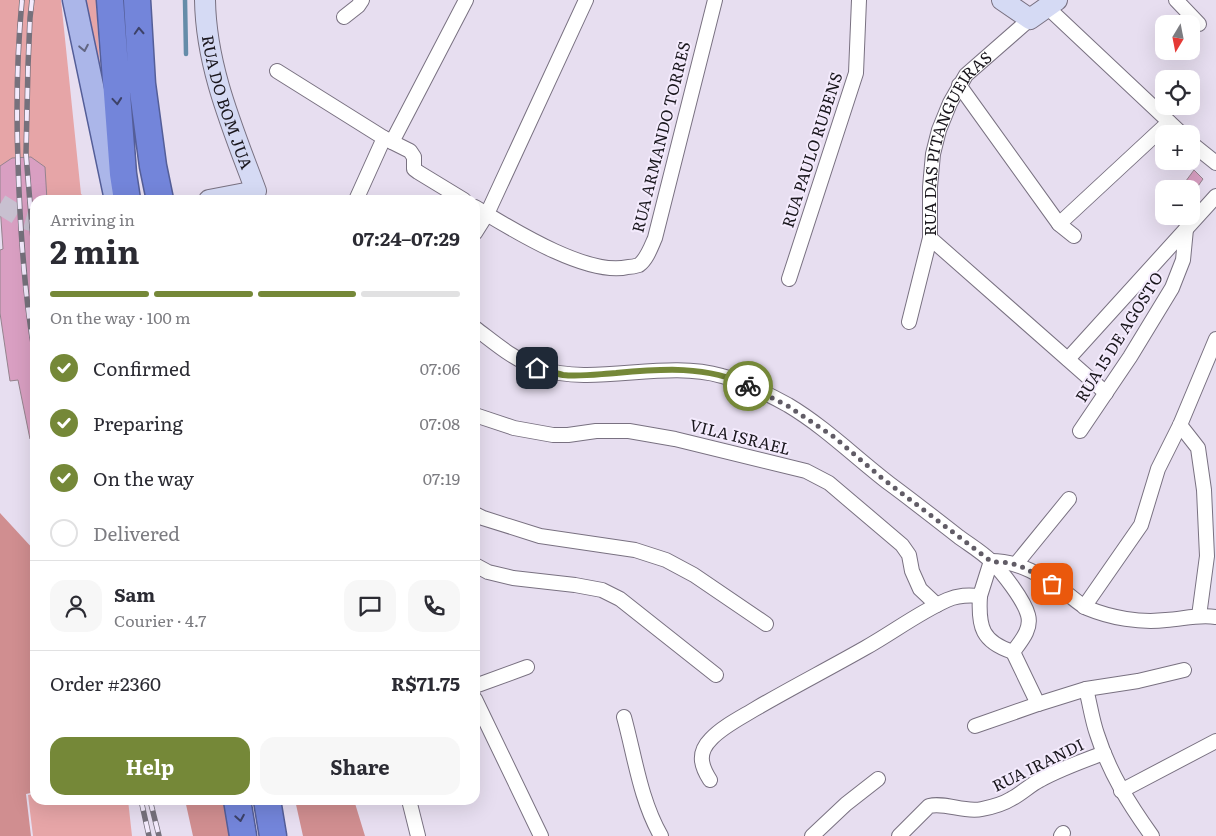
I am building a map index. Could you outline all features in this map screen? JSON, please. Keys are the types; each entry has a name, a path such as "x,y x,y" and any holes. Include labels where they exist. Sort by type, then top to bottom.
{"highway":[{"path":"110,0 126,195"},
{"path":"137,0 142,84 153,166 159,195"},
{"path":"237,805 243,836"},
{"path":"268,805 273,836"}],"main road":[{"path":"74,0 115,195"}],"street":[{"name":"RUA DO BOM JUA","path":"205,0 208,42 218,86 259,195"},
{"path":"344,17 358,6 362,0"},
{"path":"359,195 466,0"},
{"path":"481,210 586,0"},
{"name":"RUA ARMANDO TORRES","path":"481,210 544,246 594,266 623,268 638,265 646,256 655,238 714,0"},
{"name":"RUA PAULO RUBENS","path":"789,279 856,74 859,0"},
{"path":"1002,0 1030,19"},
{"path":"1176,0 1190,15"},
{"path":"1052,4 1173,125"},
{"name":"RUA DAS PITANGUEIRAS","path":"909,322 930,238 930,187 933,154 939,130 959,85 966,75 1030,19 1052,4"},
{"path":"277,71 388,140 410,151 414,157 414,169 456,195"},
{"path":"959,85 1059,224 1074,236"},
{"path":"1059,224 1170,122"},
{"path":"1200,146 1216,149"},
{"path":"1200,150 1216,163"},
{"path":"1068,359 1216,196"},
{"name":"RUA 15 DE AGOSTO","path":"1080,431 1172,288 1183,260 1186,229"},
{"path":"930,238 1106,393"},
{"path":"480,332 508,353 537,368 564,375 592,375 638,371 698,371 742,382 788,406 834,437 883,479 992,562 1012,588 1028,614 1029,626 1013,652"},
{"path":"1084,607 1141,525 1158,469 1180,425 1216,339"},
{"name":"VILA ISRAEL","path":"480,417 514,428 553,434 568,435 596,431 639,433 675,439 806,471 829,483 902,545 909,556 912,571 920,589 937,606"},
{"path":"1180,425 1198,448 1204,490 1207,556 1200,616"},
{"path":"1016,564 1069,499"},
{"path":"480,517 540,536 635,550 666,560 694,575 766,624"},
{"path":"992,562 1003,561 1029,569 1084,607 1105,614 1136,620 1165,620 1200,616 1216,617"},
{"path":"992,562 980,596 980,619 984,634 994,644 1013,652 1038,704"},
{"path":"480,568 513,578 602,590 620,599 716,675"},
{"path":"710,780 703,769 702,759 704,748 710,739 764,703 937,606 957,596 980,596"},
{"path":"480,684 527,667"},
{"path":"975,726 1086,689 1138,682 1184,670"},
{"path":"1086,689 1096,734 1104,753 1121,790 1152,836"},
{"path":"480,709 541,836"},
{"path":"624,717 642,792 651,819 661,836"},
{"path":"1121,790 1216,741"},
{"name":"RUA IRANDI","path":"898,836 929,806 942,805 979,810 988,808 1011,799 1038,781 1060,770 1104,753"},
{"path":"812,836 846,804 878,779"},
{"path":"409,805 418,836"}],"shaded area":[{"path":"0,0 61,0 82,195 30,195 30,198 0,184"},
{"path":"84,0 96,0 100,67 95,65"},
{"path":"0,513 30,546 30,793 26,794 31,836 0,836"},
{"path":"28,795 30,795 30,805 129,805 132,836 33,836"},
{"path":"186,805 227,805 233,836 193,836"},
{"path":"296,805 356,805 365,836 303,836"}],"building":[{"path":"31,157 45,167 47,195 30,195 30,439 18,380 10,381 0,313 0,250 3,249 0,166 12,158"},
{"path":"1194,170 1203,179 1200,183 1200,180 1187,180"}],"waterway":[{"path":"185,0 186,54"}],"tunnel":[{"path":"0,204 30,221"}],"railway":[{"path":"22,0 17,82 17,122 21,236 30,324"},
{"path":"30,203 26,154 32,0"},
{"path":"142,805 149,836"},
{"path":"151,805 159,836"}],"way so far":[{"path":"748,386 788,406 834,437 883,479 992,562 1003,561 1016,564 1029,569 1052,584"}],"route":[{"path":"537,368 564,375 592,375 638,371 698,371 742,382 748,386"}]}
